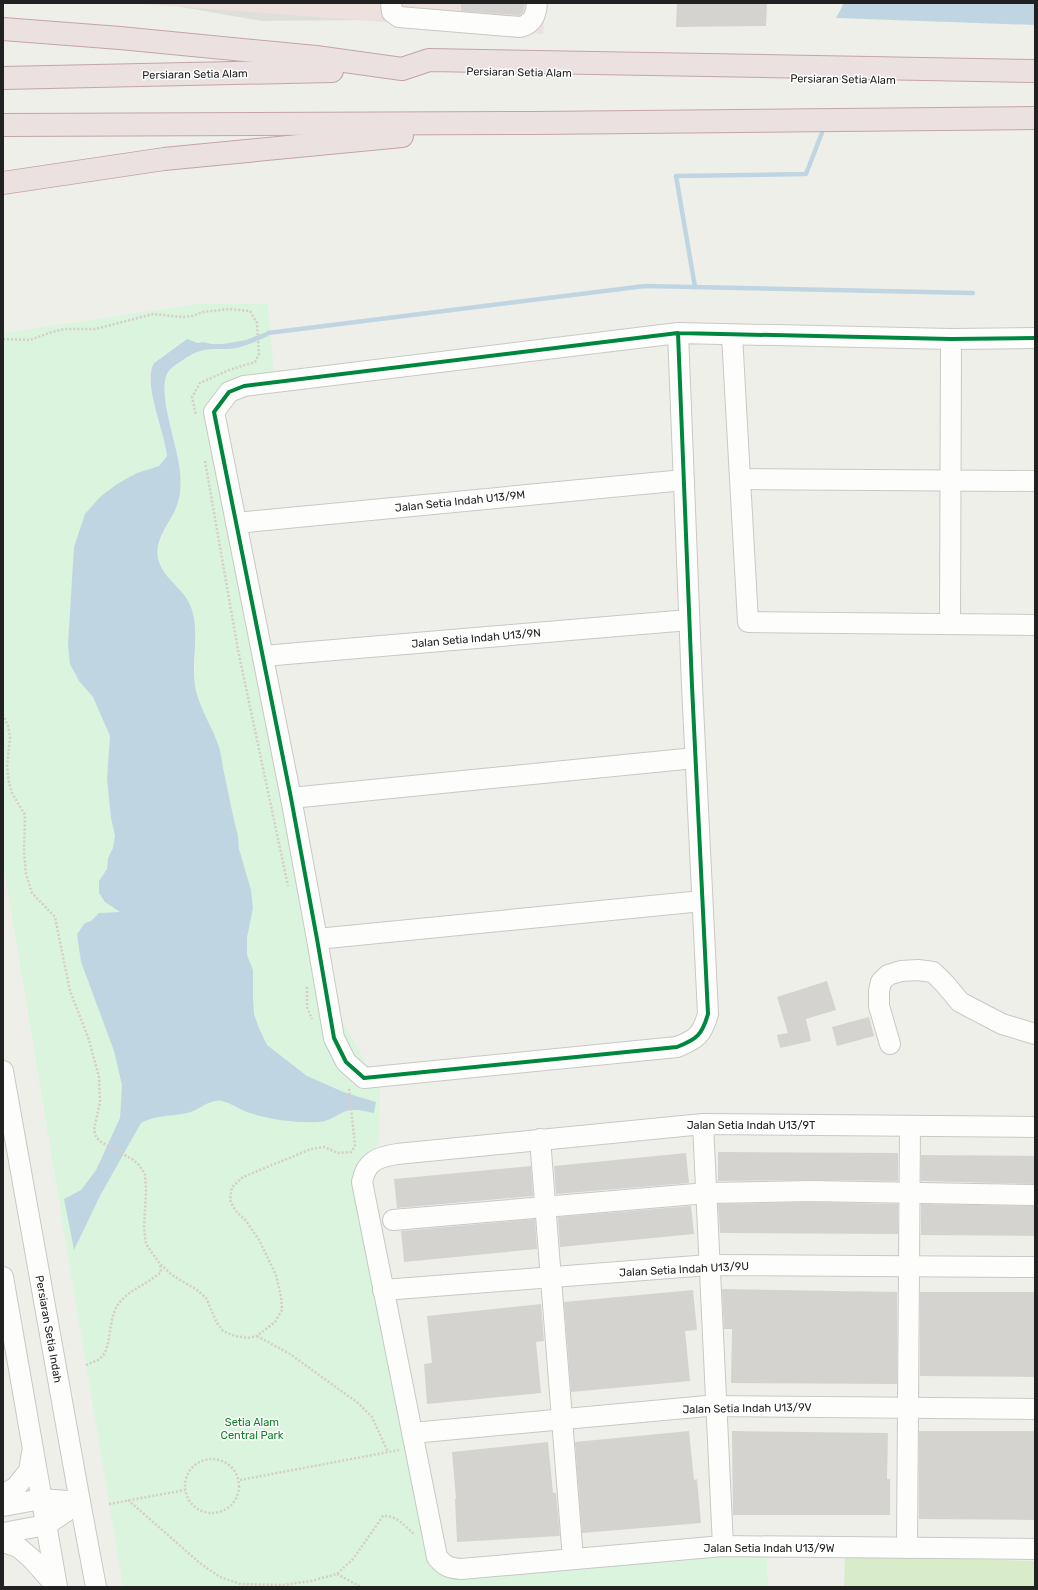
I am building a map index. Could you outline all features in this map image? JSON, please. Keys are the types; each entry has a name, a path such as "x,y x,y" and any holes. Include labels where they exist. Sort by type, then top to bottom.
{"highway":[{"path":"9,29 316,57 402,70 429,60 1035,71"},
{"name":"Persiaran Setia Alam","path":"3,78 402,70 1035,82"},
{"path":"3,124 536,123 1035,118"},
{"path":"3,183 164,159 536,123"}],"street":[{"path":"391,3 392,12 399,17 520,27 526,26 531,22 535,16 537,3"},
{"path":"678,333 695,758 708,1014 704,1029 692,1041 677,1047 364,1078 346,1062 334,1038 291,798 214,412 229,392 244,386 678,333 951,340 1035,338"},
{"path":"732,334 748,622 1035,625"},
{"path":"950,624 951,340"},
{"path":"741,479 1035,481"},
{"name":"Jalan Setia Indah U13/9M","path":"236,523 684,480"},
{"name":"Jalan Setia Indah U13/9N","path":"263,656 689,620"},
{"path":"291,798 695,758"},
{"path":"317,939 702,901"},
{"path":"890,1044 879,1006 879,991 881,982 888,975 901,971 918,970 933,972 960,1002 1002,1024 1035,1034"},
{"name":"Persiaran Setia Indah","path":"3,1071 96,1587"},
{"path":"703,1124 723,1546"},
{"name":"Jalan Setia Indah U13/9T","path":"437,1557 382,1290 362,1182 364,1171 371,1164 382,1157 397,1154 703,1124 1035,1127"},
{"path":"907,1548 910,1126"},
{"path":"540,1139 573,1559"},
{"path":"393,1220 707,1192 810,1191 1035,1196"},
{"name":"Jalan Setia Indah U13/9U","path":"382,1290 709,1265 1035,1267"},
{"path":"3,1277 56,1587"},
{"name":"Jalan Setia Indah U13/9V","path":"413,1440 562,1419 716,1406 1035,1409"},
{"path":"3,1495 16,1487 29,1471 33,1451"},
{"path":"3,1506 41,1499 80,1502"},
{"path":"3,1533 46,1525 80,1502"},
{"path":"3,1542 18,1547 56,1587"},
{"name":"Jalan Setia Indah U13/9W","path":"437,1557 443,1564 450,1568 461,1569 723,1546 1035,1549"}],"path":[{"path":"3,339 30,340 65,329 95,329 153,314 182,317 192,316 204,312 229,309 250,311 256,323 259,354"},
{"path":"3,714 8,726 10,737 7,767 9,783 12,793 25,815 24,852 26,874 32,893 55,917 70,991 88,1037 99,1077 100,1102 94,1130 96,1137 101,1142 140,1165 145,1174 146,1190 144,1229 146,1244 160,1264 172,1275 198,1290 206,1298 217,1323 223,1331 248,1338 257,1336 275,1322 282,1310 282,1297 276,1275 259,1240 246,1221 235,1210 230,1200 232,1187 243,1177 311,1149 324,1147 338,1153 351,1152 355,1146 349,1087"},
{"path":"86,1365 98,1360 106,1352 113,1316 118,1304 127,1295 155,1278 161,1272 160,1264"},
{"path":"257,1336 290,1354 358,1403 372,1417 388,1452"},
{"path":"240,1480 388,1452 413,1440"},
{"path":"208,1458 222,1459 234,1467 240,1480 239,1495 231,1507 217,1513 202,1512 196,1508 191,1503 185,1490 186,1476 194,1464 208,1458"},
{"path":"109,1504 185,1490"},
{"path":"128,1500 200,1564 220,1577 240,1584 283,1585 311,1581 337,1574 353,1558 383,1516 389,1515 400,1521 420,1540"},
{"path":"337,1574 361,1587"}],"shaded area":[{"path":"130,3 546,3 543,34"},
{"path":"158,3 373,20 262,21"}],"green space":[{"name":"Setia Alam Central Park","path":"198,304 268,304 274,374 234,380 213,394 206,410 321,984 380,1088 379,1137 375,1151 368,1162 444,1569 766,1548 768,1587 123,1587 3,863 3,333","holes":["268,331 268,336 237,348 204,350 176,365 168,372 166,378 165,396 173,439 178,454 181,487 178,504 158,548 158,558 168,579 188,600 196,632 194,679 196,691 199,703 211,727 223,769 238,836 241,861 251,890 253,908 247,938 247,955 253,970 254,1014 259,1028 267,1045 307,1076 346,1093 376,1102 374,1112 354,1110 344,1112 333,1119 320,1122 300,1121 246,1111 223,1101 212,1101 190,1112 148,1119 141,1123 100,1196 74,1249 64,1199 81,1190 96,1169 120,1118 122,1085 114,1051 81,962 77,934 99,913 120,912 112,907 99,881 107,869 108,858 113,848 115,836 111,818 107,779 110,736 93,697 79,681 68,644 72,582 100,497 117,484 137,473 159,466 167,456 151,386 151,368 154,363 183,340 198,343 229,344 241,342"]},
{"path":"845,1556 1035,1561 1035,1587 844,1587"}],"water":[{"path":"844,3 1035,3 1035,25 836,18"},
{"path":"269,331 268,336 241,347 233,349 208,349 197,352 176,364 168,372 165,381 166,406 179,462 180,487 176,509 161,536 158,558 165,573 185,596 192,610 195,630 194,681 196,691 219,747 238,836 239,849 251,890 253,908 247,938 247,955 253,970 254,1014 259,1028 267,1045 307,1076 346,1093 376,1102 374,1113 351,1110 319,1122 292,1121 256,1115 222,1101 214,1101 191,1112 147,1120 141,1123 100,1196 74,1250 64,1199 81,1190 96,1170 120,1118 122,1085 114,1051 81,962 77,934 85,923 91,921 99,913 120,912 105,902 99,893 99,881 107,869 108,858 113,848 115,836 111,818 107,779 110,736 93,697 79,681 70,664 68,644 74,547 85,514 100,497 117,484 137,473 159,466 167,456 152,395 151,372 154,363 187,339 198,343 223,344 246,340"}],"building":[{"path":"461,3 525,3 523,12 519,15 461,11"},
{"path":"677,3 767,3 766,26 676,27"},
{"path":"827,981 836,1010 806,1019 811,1041 780,1048 777,1035 788,1033 777,997"},
{"path":"869,1017 874,1036 837,1046 832,1027"},
{"path":"718,1152 898,1153 898,1181 718,1181"},
{"path":"686,1153 689,1183 556,1194 554,1166"},
{"path":"921,1155 1035,1156 1035,1184 921,1181"},
{"path":"531,1166 533,1196 397,1208 394,1179"},
{"path":"810,1202 898,1204 898,1234 720,1233 718,1204"},
{"path":"921,1204 1035,1206 1035,1236 921,1235"},
{"path":"691,1206 694,1234 560,1247 558,1217"},
{"path":"535,1219 537,1249 404,1262 401,1231"},
{"path":"722,1289 897,1292 897,1384 731,1383 732,1329 724,1329"},
{"path":"693,1290 697,1330 685,1331 690,1381 571,1392 564,1302"},
{"path":"920,1292 1035,1292 1035,1377 920,1376"},
{"path":"541,1304 544,1341 536,1342 541,1393 427,1404 424,1364 432,1363 427,1316"},
{"path":"689,1431 694,1480 697,1479 701,1523 582,1533 575,1442"},
{"path":"732,1431 888,1433 887,1479 890,1479 890,1515 733,1515"},
{"path":"919,1431 1035,1431 1035,1520 919,1519"},
{"path":"548,1442 553,1493 556,1493 560,1536 457,1542 456,1499 452,1452"}],"waterway":[{"path":"695,287 676,176 806,174 823,130"},
{"path":"268,333 645,286 973,293"}],"cycle path":[{"path":"678,333 692,686 708,1014 701,1032 694,1039 677,1047 364,1078 346,1062 334,1038 291,798 214,412 229,392 244,386 678,333 951,339 1035,338"}]}
